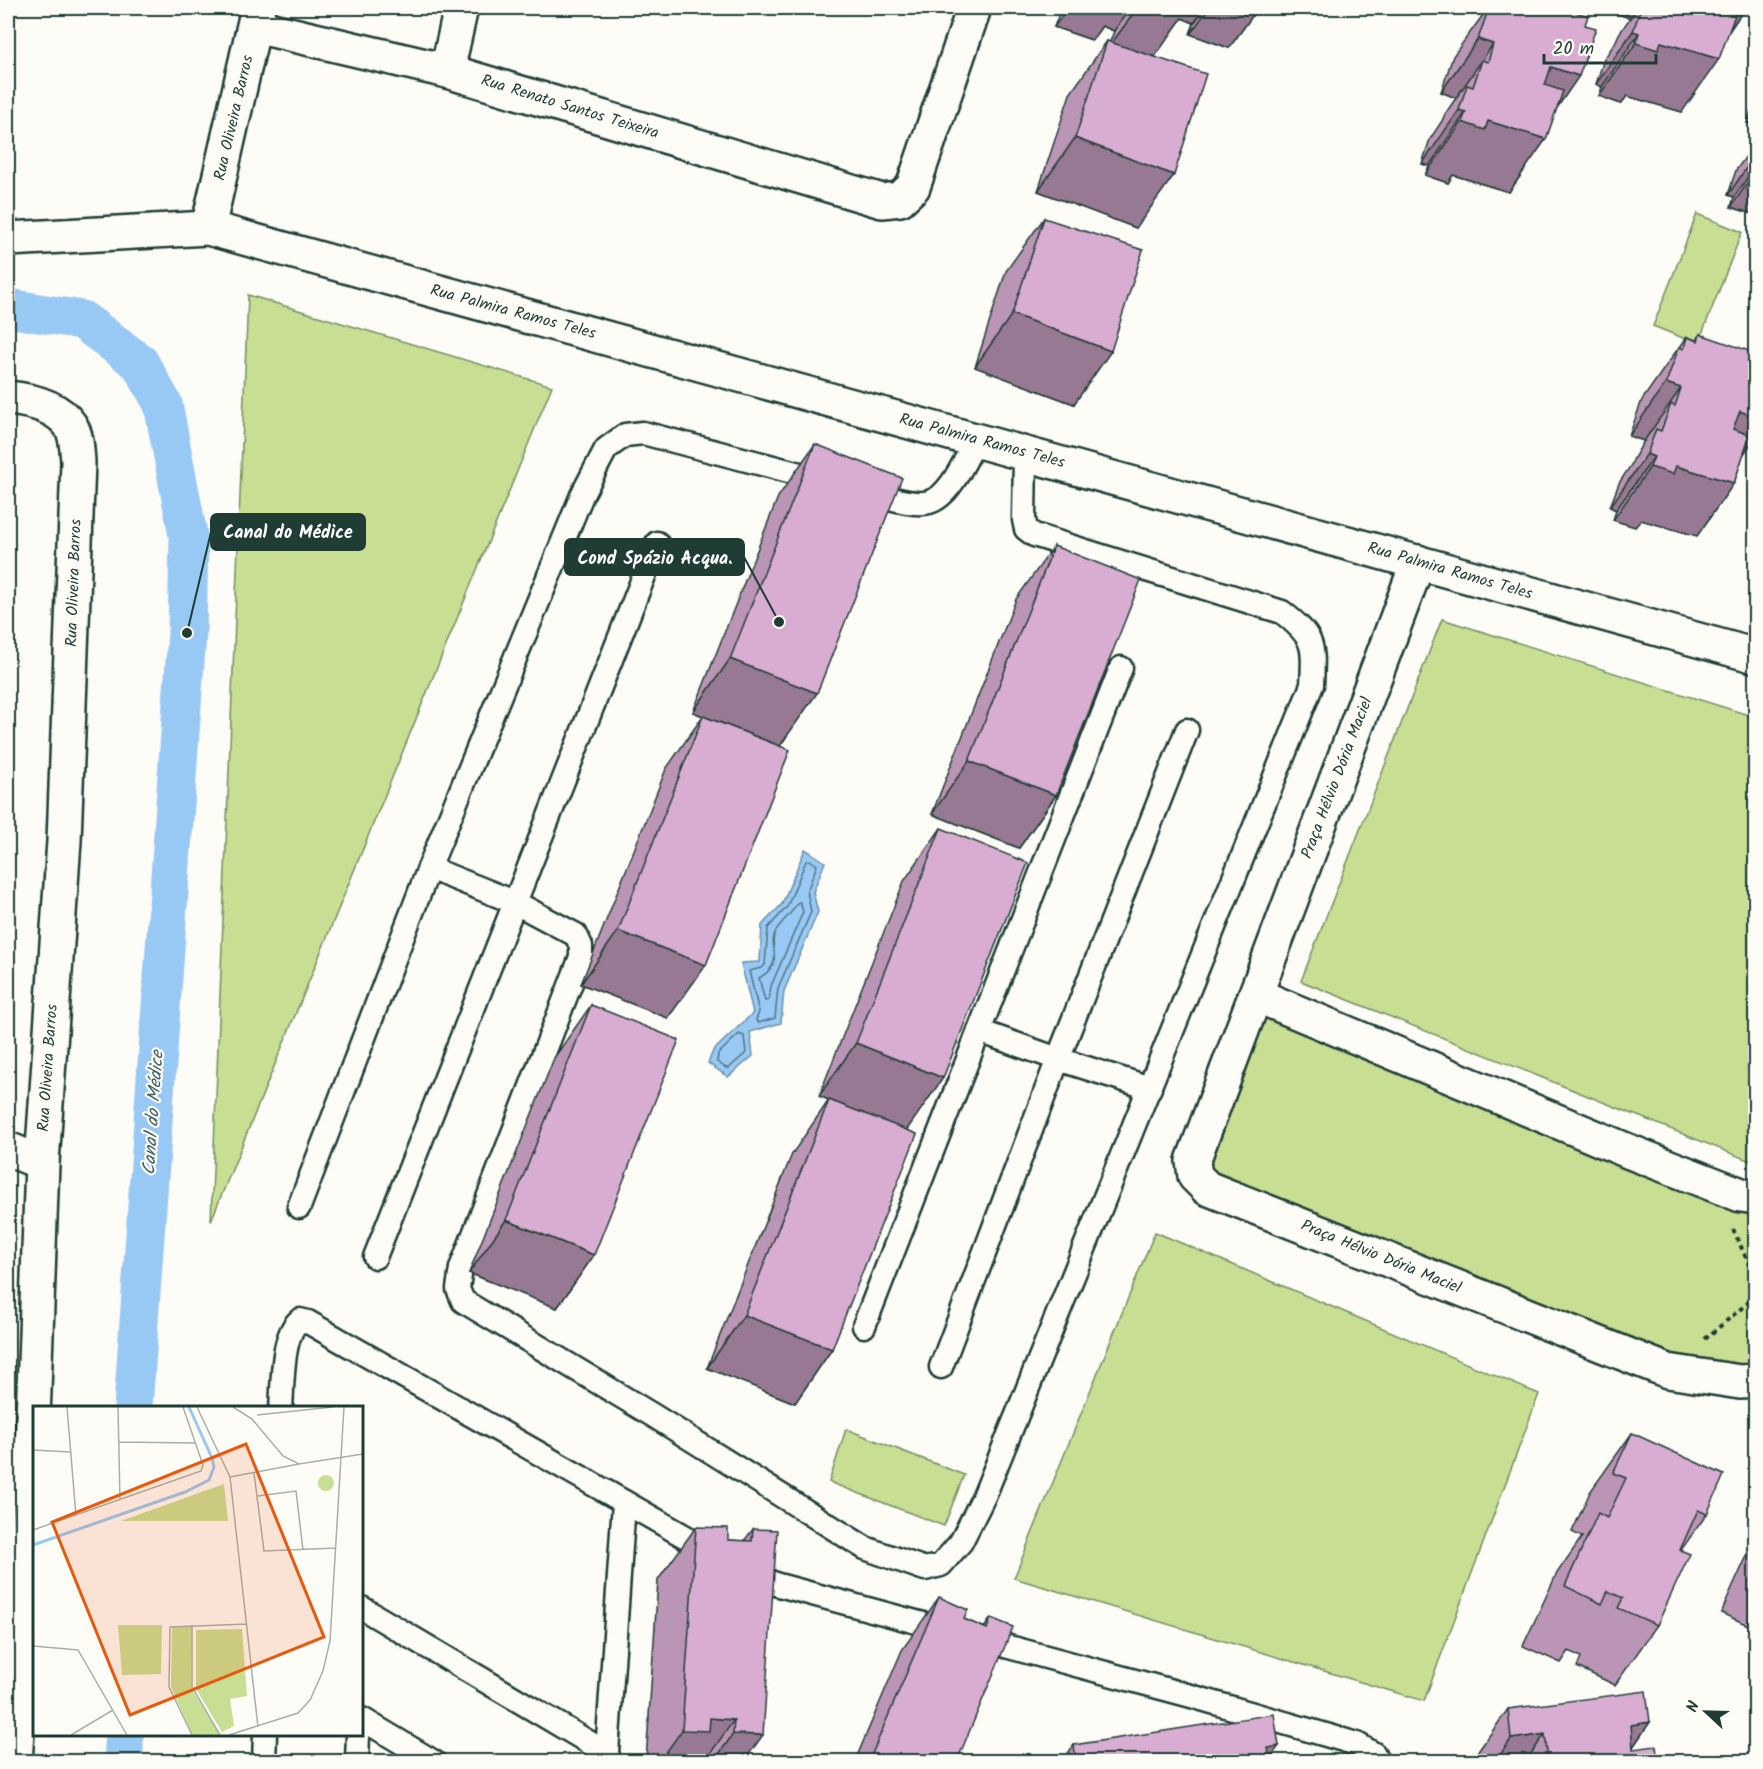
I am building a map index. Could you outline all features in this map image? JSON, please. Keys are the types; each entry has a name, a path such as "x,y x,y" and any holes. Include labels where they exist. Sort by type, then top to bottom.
{"street":[{"path":"447,70 461,8"},
{"name":"Rua Renato Santos Teixeira","path":"257,17 447,70 882,201 900,199 913,187 974,8"},
{"name":"Rua Oliveira Barros","path":"208,228 257,17"},
{"name":"Rua Palmira Ramos Teles","path":"8,239 208,228 1755,656"},
{"name":"Rua Oliveira Barros","path":"15,1761 18,1559 64,842 78,462 70,425 56,412 18,399"},
{"name":"Praça Hélvio Dória Maciel","path":"1418,562 1193,1161 1195,1176 1207,1188 1668,1371 1740,1382 1755,1381"},
{"path":"1256,995 1628,1151 1741,1196 1755,1197"},
{"path":"8,1149 42,1162"}],"lane":[{"path":"299,1207 429,868 582,495 606,449 625,435 643,433 906,502 928,503 942,495 959,471 975,440"},
{"path":"429,868 514,902 576,935 581,946 581,957 461,1269 458,1289 462,1301 654,1416 865,1548 925,1569 941,1564 961,1542 985,1494 1312,684 1314,652 1304,629 1282,612 1034,535 1026,529 1024,520 1025,453"},
{"path":"375,1257 657,543"},
{"path":"864,1326 1121,668"},
{"path":"941,1367 1058,1059 1187,730"},
{"path":"979,1031 1149,1088"},
{"path":"281,1406 287,1343 294,1324 300,1320 308,1322 741,1568 775,1584 1191,1696 1357,1744 1374,1754 1378,1761"},
{"path":"363,1609 608,1757 624,1502"},
{"path":"985,1664 992,1643"},
{"path":"363,1720 434,1761"},
{"path":"264,1761 265,1736"},
{"path":"357,1761 358,1736"}],"path":[{"path":"1668,1371 1755,1296"}],"green space":[{"path":"1697,214 1742,232 1698,344 1653,326"},
{"path":"248,295 552,386 211,1221"},
{"path":"1442,619 1755,717 1755,1163 1301,981"},
{"path":"1262,1004 1755,1207 1755,1371 1672,1362 1215,1181 1203,1159"},
{"path":"1155,1232 1539,1394 1424,1701 1014,1578"},
{"path":"846,1429 964,1475 944,1526 829,1482"}],"water":[{"path":"805,849 825,862 813,892 818,912 784,991 781,1023 750,1032 753,1056 728,1077 708,1063 713,1051 753,1013 741,963 760,962 762,925 782,904"}],"building":[{"path":"1489,8 1565,8 1588,16 1585,25 1596,28 1579,76 1551,67 1545,85 1563,91 1546,139 1488,121 1485,130 1462,122 1466,112 1459,110 1467,85 1473,87 1482,60 1488,62 1493,44 1478,39"},
{"path":"1641,8 1724,8 1736,12 1719,59 1661,42 1658,50 1636,43 1639,33 1633,31"},
{"path":"1107,41 1206,74 1174,175 1075,138"},
{"path":"1044,218 1143,250 1111,351 1012,314"},
{"path":"1700,334 1755,353 1755,417 1740,411 1733,429 1750,435 1734,483 1676,466 1673,474 1650,467 1654,457 1647,454 1656,429 1661,431 1671,404 1675,406 1681,388 1666,383 1679,347 1684,349 1687,337 1698,341"},
{"path":"815,444 902,478 817,693 730,659"},
{"path":"1054,546 1141,580 1056,795 969,761"},
{"path":"703,716 790,750 706,965 618,931"},
{"path":"941,828 1028,863 943,1078 856,1043"},
{"path":"591,1005 679,1040 594,1255 506,1220"},
{"path":"829,1100 917,1134 832,1349 744,1315"},
{"path":"1632,1433 1724,1475 1707,1514 1698,1510 1680,1550 1690,1554 1657,1625 1618,1608 1623,1598 1608,1591 1602,1604 1565,1586 1598,1513 1607,1518 1626,1478 1613,1473"},
{"path":"696,1527 728,1528 728,1540 752,1541 753,1529 777,1530 763,1735 733,1734 734,1720 710,1718 709,1731 682,1730"},
{"path":"939,1597 968,1610 964,1619 987,1629 991,1618 1013,1627 957,1761 869,1761"},
{"path":"1646,1691 1650,1722 1631,1725 1633,1749 1656,1746 1658,1761 1548,1761 1545,1734 1511,1739 1508,1709"},
{"path":"1274,1714 1279,1746 1268,1748 1270,1761 1076,1761 1074,1745"}],"waterway":[{"name":"Canal do Médice","path":"8,308 82,320 140,363 163,404 189,540 187,633 133,1406"},
{"name":"Canal do Médice","path":"124,1736 124,1762"}],"place":[{"name":"Cond Spázio Acqua.","path":"779,622"},
{"name":"Canal do Médice","path":"187,633"}]}
